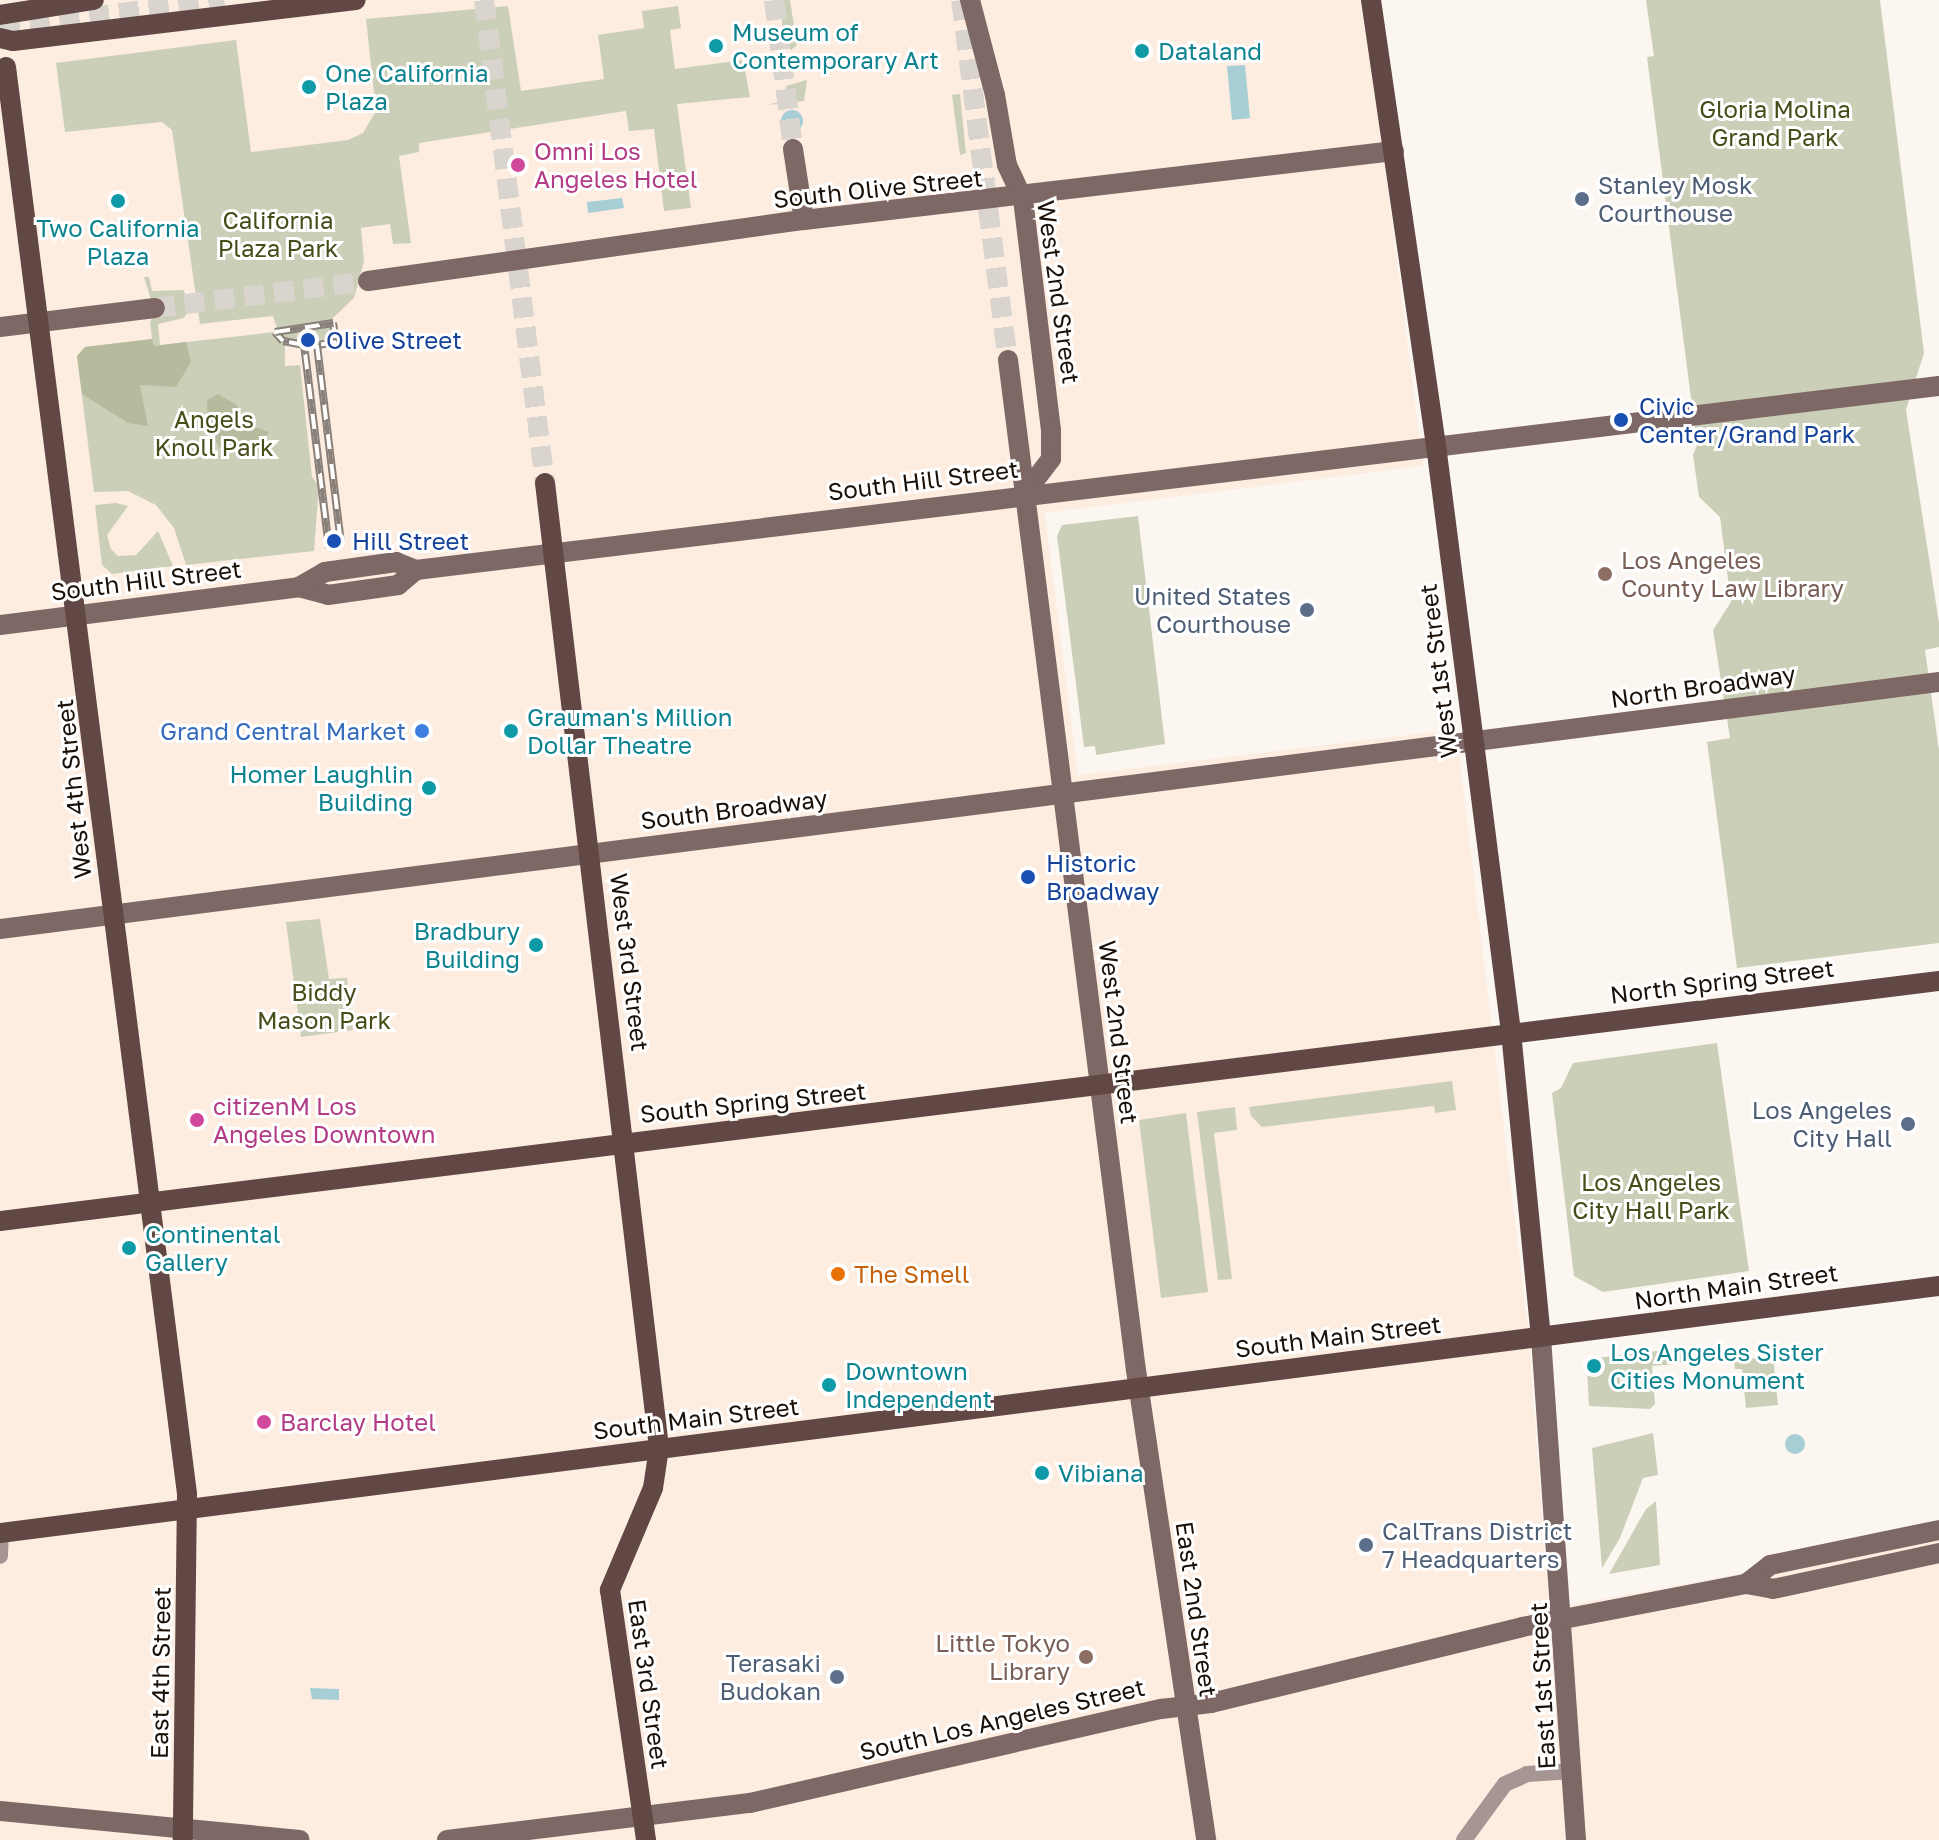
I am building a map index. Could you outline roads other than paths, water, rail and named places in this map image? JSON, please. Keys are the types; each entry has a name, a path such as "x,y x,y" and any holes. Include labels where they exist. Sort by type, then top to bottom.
{"main road":[{"path":"0,15 94,0"},
{"path":"0,38 13,41 356,0"},
{"name":"West 2nd Street","path":"970,0 995,95 1007,165 1023,199 1053,448 1051,459 1025,493"},
{"name":"West 1st Street","path":"1371,0 1436,445 1511,1032 1541,1337"},
{"name":"West 4th Street","path":"6,67 188,1507"},
{"path":"793,149 804,220"},
{"name":"South Olive Street","path":"368,281 804,220 1023,199 1394,151"},
{"path":"0,327 155,308"},
{"name":"West 2nd Street","path":"1008,360 1138,1386"},
{"name":"South Hill Street","path":"0,625 299,587 334,571 396,562 416,570 1025,493 1939,386"},
{"name":"West 3rd Street","path":"545,483 659,1448"},
{"name":"North Broadway","path":"1473,740 1939,682"},
{"name":"South Broadway","path":"0,929 1473,740"},
{"name":"North Spring Street","path":"1511,1032 1939,981"},
{"name":"South Spring Street","path":"0,1221 623,1142 1100,1087 1511,1032"},
{"name":"North Main Street","path":"1541,1337 1939,1286"},
{"name":"South Main Street","path":"1,1532 1541,1337"},
{"name":"East 1st Street","path":"1541,1337 1576,1840"},
{"name":"East 2nd Street","path":"1138,1386 1206,1840"},
{"name":"East 3rd Street","path":"646,1840 610,1590 653,1488 659,1448"},
{"name":"East 4th Street","path":"183,1833 188,1507"},
{"path":"1746,1584 1770,1565 1939,1530"},
{"path":"1746,1584 1773,1589 1939,1553"},
{"name":"South Los Angeles Street","path":"447,1840 750,1803 1563,1620 1746,1584"},
{"path":"0,1811 183,1833 300,1840"}],"street":[{"path":"0,1556 1,1532"},
{"path":"1464,1840 1505,1784 1527,1774 1573,1771"}],"water":[{"path":"1245,65 1250,118 1232,120 1227,66"},
{"path":"792,110 800,113 803,121 800,129 792,132 784,129 781,121 784,113"},
{"path":"622,198 624,208 588,213 587,202"},
{"path":"1791,1434 1799,1434 1805,1444 1799,1454 1791,1454 1785,1448 1785,1440"},
{"path":"310,1688 339,1689 339,1700 312,1699"}],"tunnel":[{"path":"31,0 34,24"},
{"path":"0,28 224,0"},
{"path":"484,0 545,483"},
{"path":"774,0 793,149"},
{"path":"961,0 1008,360"},
{"path":"155,308 368,281"}],"railway":[{"path":"333,323 336,342 317,345 341,543 329,548 304,345 283,341 275,332 333,323"}],"place":[{"name":"Museum of Contemporary Art","path":"716,46"},
{"name":"Dataland","path":"1142,51"},
{"name":"One California Plaza","path":"309,87"},
{"name":"Omni Los Angeles Hotel","path":"518,165"},
{"name":"Stanley Mosk Courthouse","path":"1582,199"},
{"name":"Two California Plaza","path":"118,201"},
{"name":"Olive Street","path":"308,340"},
{"name":"Civic Center/Grand Park","path":"1621,420"},
{"name":"Hill Street","path":"334,541"},
{"name":"Los Angeles County Law Library","path":"1605,574"},
{"name":"United States Courthouse","path":"1307,610"},
{"name":"Grand Central Market","path":"422,731"},
{"name":"Grauman's Million Dollar Theatre","path":"511,731"},
{"name":"Homer Laughlin Building","path":"429,788"},
{"name":"Historic Broadway","path":"1028,877"},
{"name":"Bradbury Building","path":"536,945"},
{"name":"citizenM Los Angeles Downtown","path":"197,1120"},
{"name":"Los Angeles City Hall","path":"1908,1124"},
{"name":"Continental Gallery","path":"129,1248"},
{"name":"The Smell","path":"838,1274"},
{"name":"Los Angeles Sister Cities Monument","path":"1594,1366"},
{"name":"Downtown Independent","path":"829,1385"},
{"name":"Barclay Hotel","path":"264,1422"},
{"name":"Vibiana","path":"1042,1473"},
{"name":"CalTrans District 7 Headquarters","path":"1366,1545"},
{"name":"Little Tokyo Library","path":"1086,1657"},
{"name":"Terasaki Budokan","path":"837,1677"}],"park label":[{"name":"Gloria Molina Grand Park","path":"1775,123"},
{"name":"California Plaza Park","path":"278,234"},
{"name":"Angels Knoll Park","path":"214,433"},
{"name":"Biddy Mason Park","path":"324,1006"},
{"name":"Los Angeles City Hall Park","path":"1651,1196"}]}
